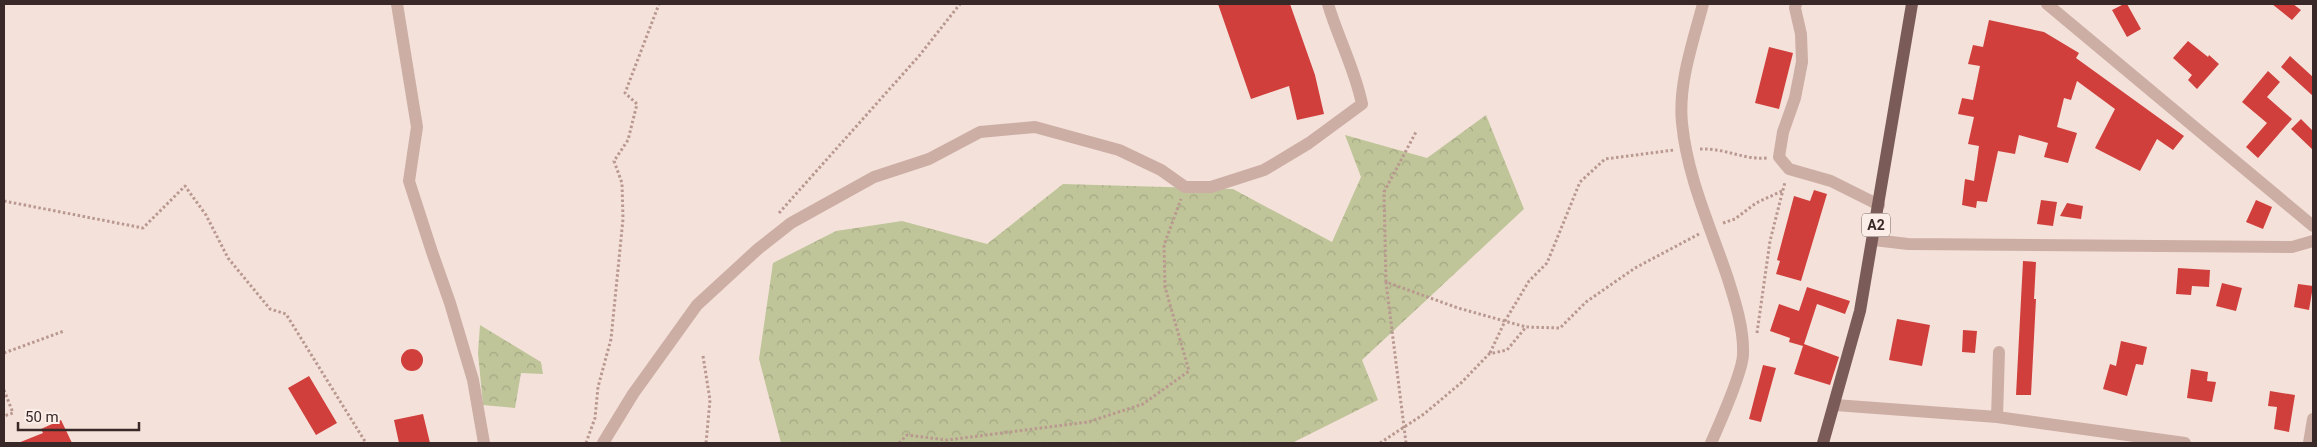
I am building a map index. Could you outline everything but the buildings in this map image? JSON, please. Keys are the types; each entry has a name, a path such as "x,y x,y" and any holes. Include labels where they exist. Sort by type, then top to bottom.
{"main road":[{"name":"A2","path":"1823,443 1860,311 1874,240 1912,4"}],"street":[{"path":"397,4 417,127 409,181 450,303 473,380 484,443"},
{"path":"603,443 633,394 698,305 758,249 791,223 874,177 929,159 980,132 1035,127 1119,150 1161,170 1185,187 1211,188 1264,170 1309,143 1362,104 1358,80 1337,34 1328,4"},
{"path":"1703,4 1682,95 1685,149 1694,181 1732,290 1740,322 1744,356 1711,443"},
{"path":"1796,4 1795,8 1801,34 1802,62 1795,98 1783,132 1779,157 1789,169 1831,181 1879,205"},
{"path":"2047,4 2313,226"},
{"path":"1874,240 1908,244 2292,247 2313,241"},
{"path":"1997,417 2000,352"},
{"path":"1835,405 1997,417 2185,443"},
{"path":"2309,443 2313,419"}],"path":[{"path":"586,443 595,418 598,387 611,339 623,219 622,183 614,161 628,140 637,104 625,93 659,4"},
{"path":"777,216 919,56 960,4"},
{"path":"1406,443 1386,282 1383,216 1384,192 1416,132"},
{"path":"1380,443 1424,414 1462,382 1490,354 1505,321 1529,281 1547,263 1580,182 1605,159"},
{"path":"1756,335 1770,241 1789,169"},
{"path":"4,201 142,228 185,186 206,215 228,258 270,309 286,314 366,443"},
{"path":"899,443 907,434 947,440 1088,422 1143,404 1190,371 1165,287 1164,245 1185,187"},
{"path":"1386,282 1458,308 1526,327 1560,328 1586,302 1635,268"},
{"path":"1490,354 1507,350 1526,327"},
{"path":"4,353 64,331"},
{"path":"704,356 710,400 706,443"},
{"path":"4,390 13,412 4,416"}],"green space":[{"path":"1486,115 1524,209 1362,360 1378,400 1292,443 781,443 759,359 773,263 836,231 902,221 987,244 1063,184 1233,189 1332,242 1361,177 1345,135 1427,158"},
{"path":"480,325 541,362 543,374 521,373 515,408 483,405 478,353"}]}
